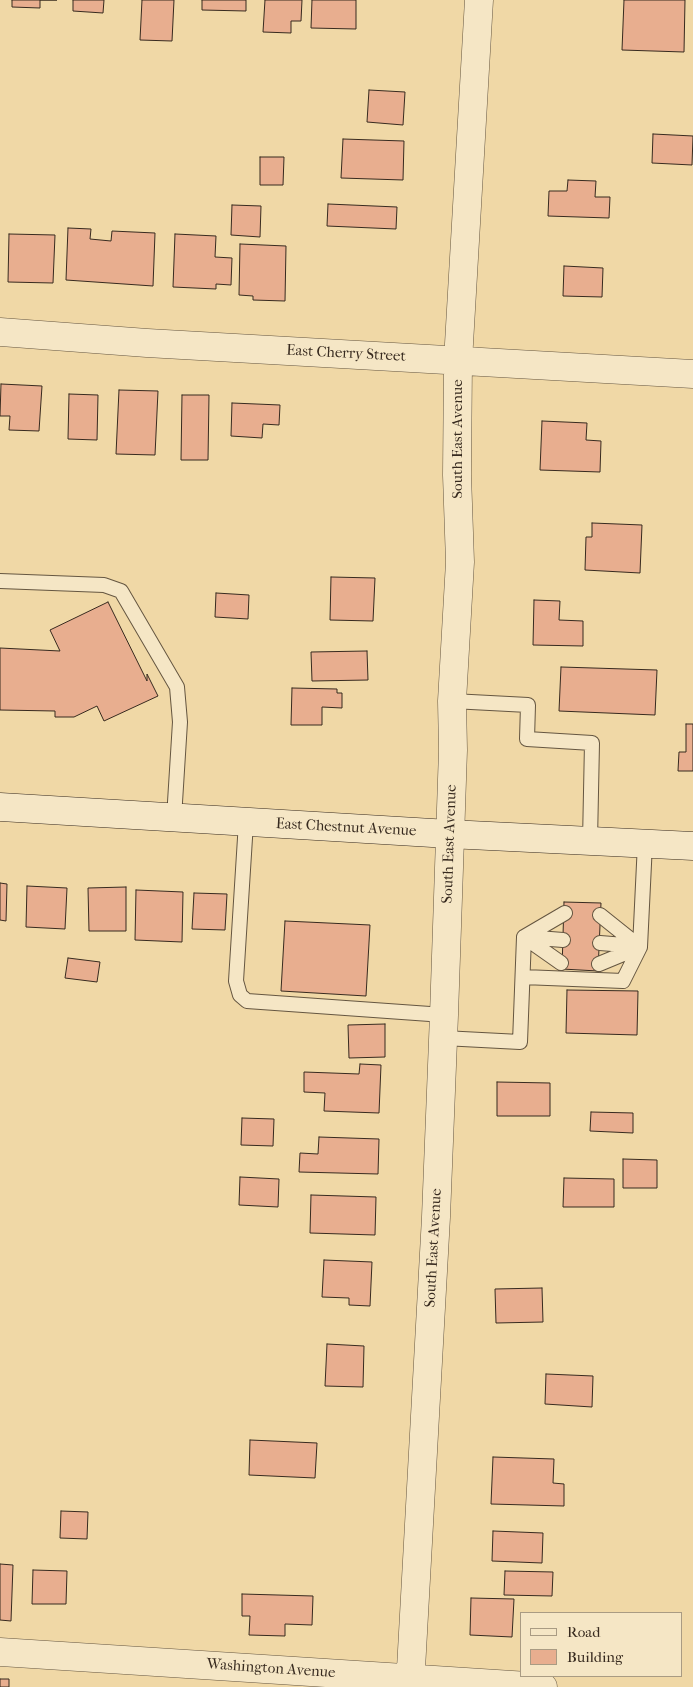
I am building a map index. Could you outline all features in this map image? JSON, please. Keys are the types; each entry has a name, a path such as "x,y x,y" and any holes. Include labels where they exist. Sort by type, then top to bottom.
{"street":[{"name":"South East Avenue","path":"410,1682 436,1217 444,1026 454,750 452,701 460,562 457,475 458,361 479,0"},
{"name":"East Cherry Street","path":"0,332 147,344 693,374"},
{"name":"East Chestnut Avenue","path":"0,807 450,834 693,846"},
{"name":"Washington Avenue","path":"0,1652 410,1682 543,1687"}],"lane":[{"path":"0,581 104,585 121,591 176,688 180,722 174,818"},
{"path":"452,701 528,705 527,739 592,743 590,841"},
{"path":"246,822 236,981 240,995 247,1001 355,1008 520,1042 524,937"},
{"path":"522,977 624,981 640,947 645,844"},
{"path":"524,937 565,913"},
{"path":"600,915 640,947"},
{"path":"524,937 563,940"},
{"path":"524,937 561,962"},
{"path":"600,943 640,947"},
{"path":"598,964 640,947"}],"building":[{"path":"12,0 40,0 40,8 12,7"},
{"path":"73,0 104,0 103,13 73,11"},
{"path":"142,0 174,0 172,41 140,40"},
{"path":"202,0 246,0 246,11 202,10"},
{"path":"265,0 302,0 301,21 291,21 291,33 263,32"},
{"path":"312,0 356,0 356,29 311,28"},
{"path":"624,0 685,0 684,52 622,50"},
{"path":"369,90 405,92 403,125 367,122"},
{"path":"653,134 693,136 692,165 652,163"},
{"path":"343,139 404,141 403,180 341,178"},
{"path":"260,157 284,157 283,185 260,185"},
{"path":"568,180 596,181 595,197 610,197 609,218 548,216 549,191 567,191"},
{"path":"328,204 397,207 396,229 327,226"},
{"path":"232,205 261,206 260,237 231,235"},
{"path":"68,228 91,229 90,239 111,241 112,231 155,233 153,286 66,280"},
{"path":"9,234 55,235 53,283 8,282"},
{"path":"175,234 216,236 215,257 232,258 231,285 216,284 216,289 173,287"},
{"path":"240,244 286,246 285,301 253,300 253,296 239,295"},
{"path":"564,266 603,268 602,297 563,296"},
{"path":"1,384 42,386 39,431 9,430 10,416 0,416"},
{"path":"119,390 158,391 155,455 116,454"},
{"path":"69,394 98,395 97,440 68,439"},
{"path":"182,395 209,395 208,460 181,460"},
{"path":"232,403 280,405 279,425 263,424 262,438 231,436"},
{"path":"542,421 587,423 586,440 601,441 600,472 540,470"},
{"path":"592,523 642,525 640,573 585,570 586,537 592,537"},
{"path":"331,577 375,578 373,621 330,620"},
{"path":"216,593 249,595 248,619 215,617"},
{"path":"534,600 560,601 559,620 583,621 583,646 533,645"},
{"path":"108,602 147,681 147,674 158,696 104,721 97,706 74,717 55,717 55,711 0,710 0,648 60,651 50,630"},
{"path":"367,651 368,680 312,681 311,652"},
{"path":"561,667 657,670 655,715 559,711"},
{"path":"292,688 337,689 337,693 342,693 342,708 322,707 322,725 291,725"},
{"path":"686,724 693,724 693,771 678,771 679,752 686,752"},
{"path":"0,883 7,884 6,921 0,920"},
{"path":"27,886 67,888 65,929 26,927"},
{"path":"126,887 126,931 89,931 88,888"},
{"path":"136,890 183,892 182,942 135,940"},
{"path":"194,893 227,894 225,930 192,929"},
{"path":"564,902 601,903 598,971 562,969"},
{"path":"285,921 370,925 366,996 281,991"},
{"path":"68,958 100,962 97,982 65,978"},
{"path":"567,990 638,991 637,1035 566,1033"},
{"path":"385,1024 385,1057 349,1058 348,1025"},
{"path":"360,1064 381,1065 379,1113 324,1111 325,1093 304,1092 304,1072 359,1074"},
{"path":"497,1082 550,1083 550,1116 497,1116"},
{"path":"591,1112 633,1113 633,1133 590,1131"},
{"path":"242,1118 274,1119 273,1146 241,1145"},
{"path":"319,1137 379,1139 378,1174 299,1172 300,1153 318,1154"},
{"path":"623,1159 657,1160 657,1188 623,1188"},
{"path":"240,1177 279,1179 278,1207 239,1205"},
{"path":"564,1178 614,1179 614,1207 563,1207"},
{"path":"311,1195 376,1197 375,1235 310,1233"},
{"path":"324,1260 372,1262 370,1306 349,1305 349,1298 322,1297"},
{"path":"542,1288 543,1322 496,1323 495,1289"},
{"path":"327,1344 364,1346 363,1387 325,1386"},
{"path":"546,1374 593,1376 592,1407 545,1404"},
{"path":"250,1440 317,1443 315,1478 249,1475"},
{"path":"493,1457 554,1459 553,1483 564,1484 564,1506 491,1504"},
{"path":"61,1511 88,1512 87,1539 60,1538"},
{"path":"493,1531 543,1533 542,1563 492,1561"},
{"path":"0,1564 13,1565 11,1621 0,1620"},
{"path":"33,1570 67,1571 66,1604 32,1604"},
{"path":"505,1571 553,1572 552,1596 504,1595"},
{"path":"242,1594 313,1596 312,1625 285,1624 285,1636 249,1635 250,1616 242,1616"},
{"path":"471,1598 514,1599 512,1637 470,1635"},
{"path":"0,1679 9,1679 9,1687 0,1687"}]}
